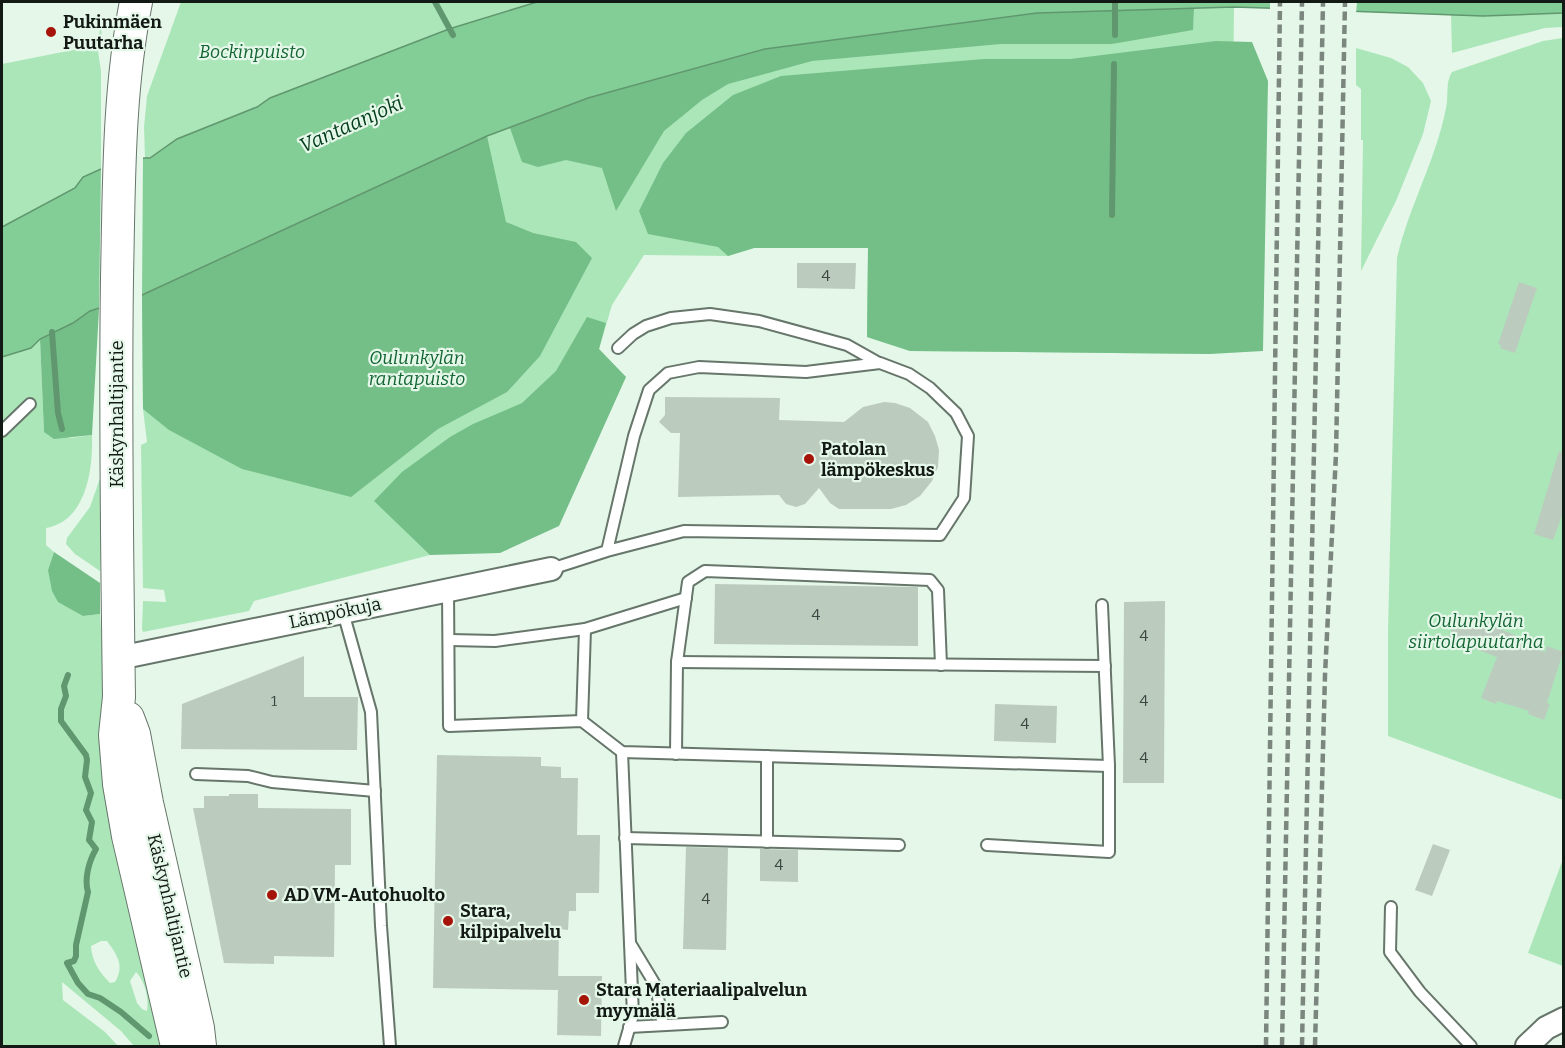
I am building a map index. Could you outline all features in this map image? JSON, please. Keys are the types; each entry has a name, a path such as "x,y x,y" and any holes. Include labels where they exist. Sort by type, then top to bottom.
{"main road":[{"name":"Käskynhaltijantie","path":"136,2 120,131 117,338 119,697 115,735 119,784 128,836 177,1047"},
{"name":"Käskynhaltijantie","path":"119,697 134,734 200,1047"}],"street":[{"name":"Lämpökuja","path":"119,658 551,569"},
{"path":"1527,1047 1546,1028 1563,1019"}],"lane":[{"path":"551,569 607,551 684,531 940,535 964,498 968,436 956,413 930,388 909,374 879,363 847,345 759,321 710,314 671,318 646,326 618,348"},
{"path":"607,551 634,436 649,390 668,373 699,367 806,372 879,363"},
{"path":"2,431 30,404"},
{"path":"675,754 677,662 688,582 705,571 930,580 938,590 940,665"},
{"path":"448,590 449,726 582,721 622,752 1109,766"},
{"path":"450,640 495,641 585,629 686,598"},
{"path":"987,845 1110,852 1102,605"},
{"path":"343,612 370,712 390,1047"},
{"path":"582,721 585,629"},
{"path":"677,662 1105,666"},
{"path":"622,752 633,1015 624,1047"},
{"path":"767,756 767,842"},
{"path":"195,774 248,776 272,782 375,791"},
{"path":"625,838 899,845"},
{"path":"1391,907 1390,952 1420,992 1471,1047"},
{"path":"629,942 656,986 663,1025"},
{"path":"629,1027 722,1022"}],"green space":[{"name":"Bockinpuisto","path":"181,2 537,2 449,29 270,98 257,107 177,139 150,158 145,158 144,127 147,96"},
{"path":"1194,7 1193,30 1112,44 1001,44 812,61 728,84 702,100 664,131 616,211 602,168 566,160 538,167 522,162 510,128 588,98 765,49 1037,13"},
{"name":"Oulunkylän rantapuisto","path":"1234,7 1233,91 1210,354 910,351 867,337 868,248 754,248 728,256 644,255 612,305 599,349 626,377 430,555 254,601 249,611 143,632 143,601 166,602 164,590 143,588 141,445 147,442 143,409 142,295 487,136 588,98 1037,13"},
{"path":"1563,13 1563,27 1545,28 1452,53 1451,14 1483,16"},
{"path":"101,19 102,46 98,51 101,71 101,169 83,177 75,188 2,227 2,64 98,45"},
{"name":"Oulunkylän siirtolapuutarha","path":"1563,38 1563,800 1388,736 1388,630 1397,258 1408,220 1442,127 1449,80 1452,72 1543,41"},
{"path":"1216,41 1252,42 1268,81 1263,351 1210,354 910,351 867,337 868,248 754,248 728,256 718,247 648,234 639,211 663,163 686,133 733,95 781,76 984,59 1070,59"},
{"path":"1356,48 1391,58 1408,67 1423,83 1431,101 1423,134 1396,201 1361,271 1363,140 1361,140 1361,89 1356,85"},
{"path":"487,136 506,222 533,233 576,242 592,258 540,356 507,392 438,429 351,497 242,469 169,430 143,409 142,295"},
{"path":"99,309 92,435 54,439 44,432 40,339 73,323 90,311"},
{"path":"587,317 606,323 599,349 626,377 559,526 500,553 430,555 374,501 402,472 450,437 473,424 522,403 556,371"},
{"path":"40,339 44,432 71,438 92,435 89,477 79,504 71,515 60,523 46,528 46,545 54,552 48,570 83,616 100,614 102,708 167,1046 134,1046 121,1031 62,982 63,1000 105,1032 118,1046 2,1046 2,357 31,348","holes":["107,941 120,965 115,982 110,983 106,979 93,957 91,946","136,972 146,990 147,1011 137,1003 130,981"]},
{"path":"104,467 100,571 75,554 66,544 67,538 90,507"},
{"path":"54,552 100,583 100,614 83,616 58,602 52,591 48,570"},
{"path":"1563,859 1564,966 1528,953"}],"water":[{"name":"Vantaanjoki","path":"537,2 1563,2 1563,13 1483,16 1234,7 1037,13 765,49 588,98 487,136 142,295 90,311 73,323 40,339 31,348 2,357 2,227 75,188 83,177 101,169 150,158 177,139 257,107 270,98 449,29"}],"pier":[{"path":"1270,2 1357,2 1356,14 1270,11"},
{"path":"143,155 142,299 99,312 101,166"}],"building":[{"path":"797,263 856,263 855,289 797,288"},
{"path":"1519,282 1537,288 1515,353 1500,348 1501,345 1498,344"},
{"name":"Patolan lämpökeskus","path":"665,397 780,398 779,420 844,422 863,407 884,402 895,403 910,408 928,422 939,450 938,467 932,481 920,496 906,505 891,509 839,509 830,503 819,488 805,504 796,507 786,504 779,495 678,497 680,433 671,433 659,422 665,415"},
{"path":"1559,451 1563,452 1563,513 1553,540 1534,534"},
{"path":"715,584 918,587 918,646 714,644"},
{"path":"1165,601 1164,783 1123,783 1124,602"},
{"path":"1458,613 1515,635 1513,641 1545,652 1547,646 1563,652 1544,720 1528,714 1529,711 1497,701 1496,704 1481,698 1497,657 1448,639"},
{"path":"304,656 304,697 358,697 357,750 181,749 182,704"},
{"path":"995,704 1057,706 1056,743 994,741"},
{"path":"437,755 541,757 541,766 561,767 561,778 578,778 577,835 600,835 599,893 576,893 576,911 569,911 568,930 559,929 558,976 602,976 601,1036 557,1035 558,990 433,988"},
{"name":"AD VM-Autohuolto","path":"229,794 258,794 258,808 351,809 351,865 335,865 334,957 274,956 274,964 224,963 193,808 204,808 204,796 229,796"},
{"path":"1433,844 1450,850 1432,896 1415,890"},
{"path":"686,847 728,848 726,950 683,949"},
{"path":"760,849 798,850 798,882 760,881"}],"waterway":[{"path":"435,2 453,35"},
{"path":"1115,2 1115,35"},
{"path":"1112,215 1114,64"},
{"path":"52,332 58,413 62,429"},
{"path":"68,675 64,686 66,696 61,709 61,721 86,755 85,777 91,793 86,810 92,822 89,840 96,849 88,870 88,892 76,945 76,956 74,961 67,963 78,983 88,994 100,998 121,1012 149,1036"}],"railway":[{"path":"1266,1046 1280,2"},
{"path":"1282,1046 1302,2"},
{"path":"1302,1046 1323,2"},
{"path":"1315,1046 1325,675 1336,454 1345,2"}],"place":[{"name":"Pukinmäen Puutarha","path":"51,32"},
{"name":"Patolan lämpökeskus","path":"809,459"},
{"name":"AD VM-Autohuolto","path":"272,895"},
{"name":"Stara, kilpipalvelu","path":"448,921"},
{"name":"Stara Materiaalipalvelun myymälä","path":"584,1000"}]}
